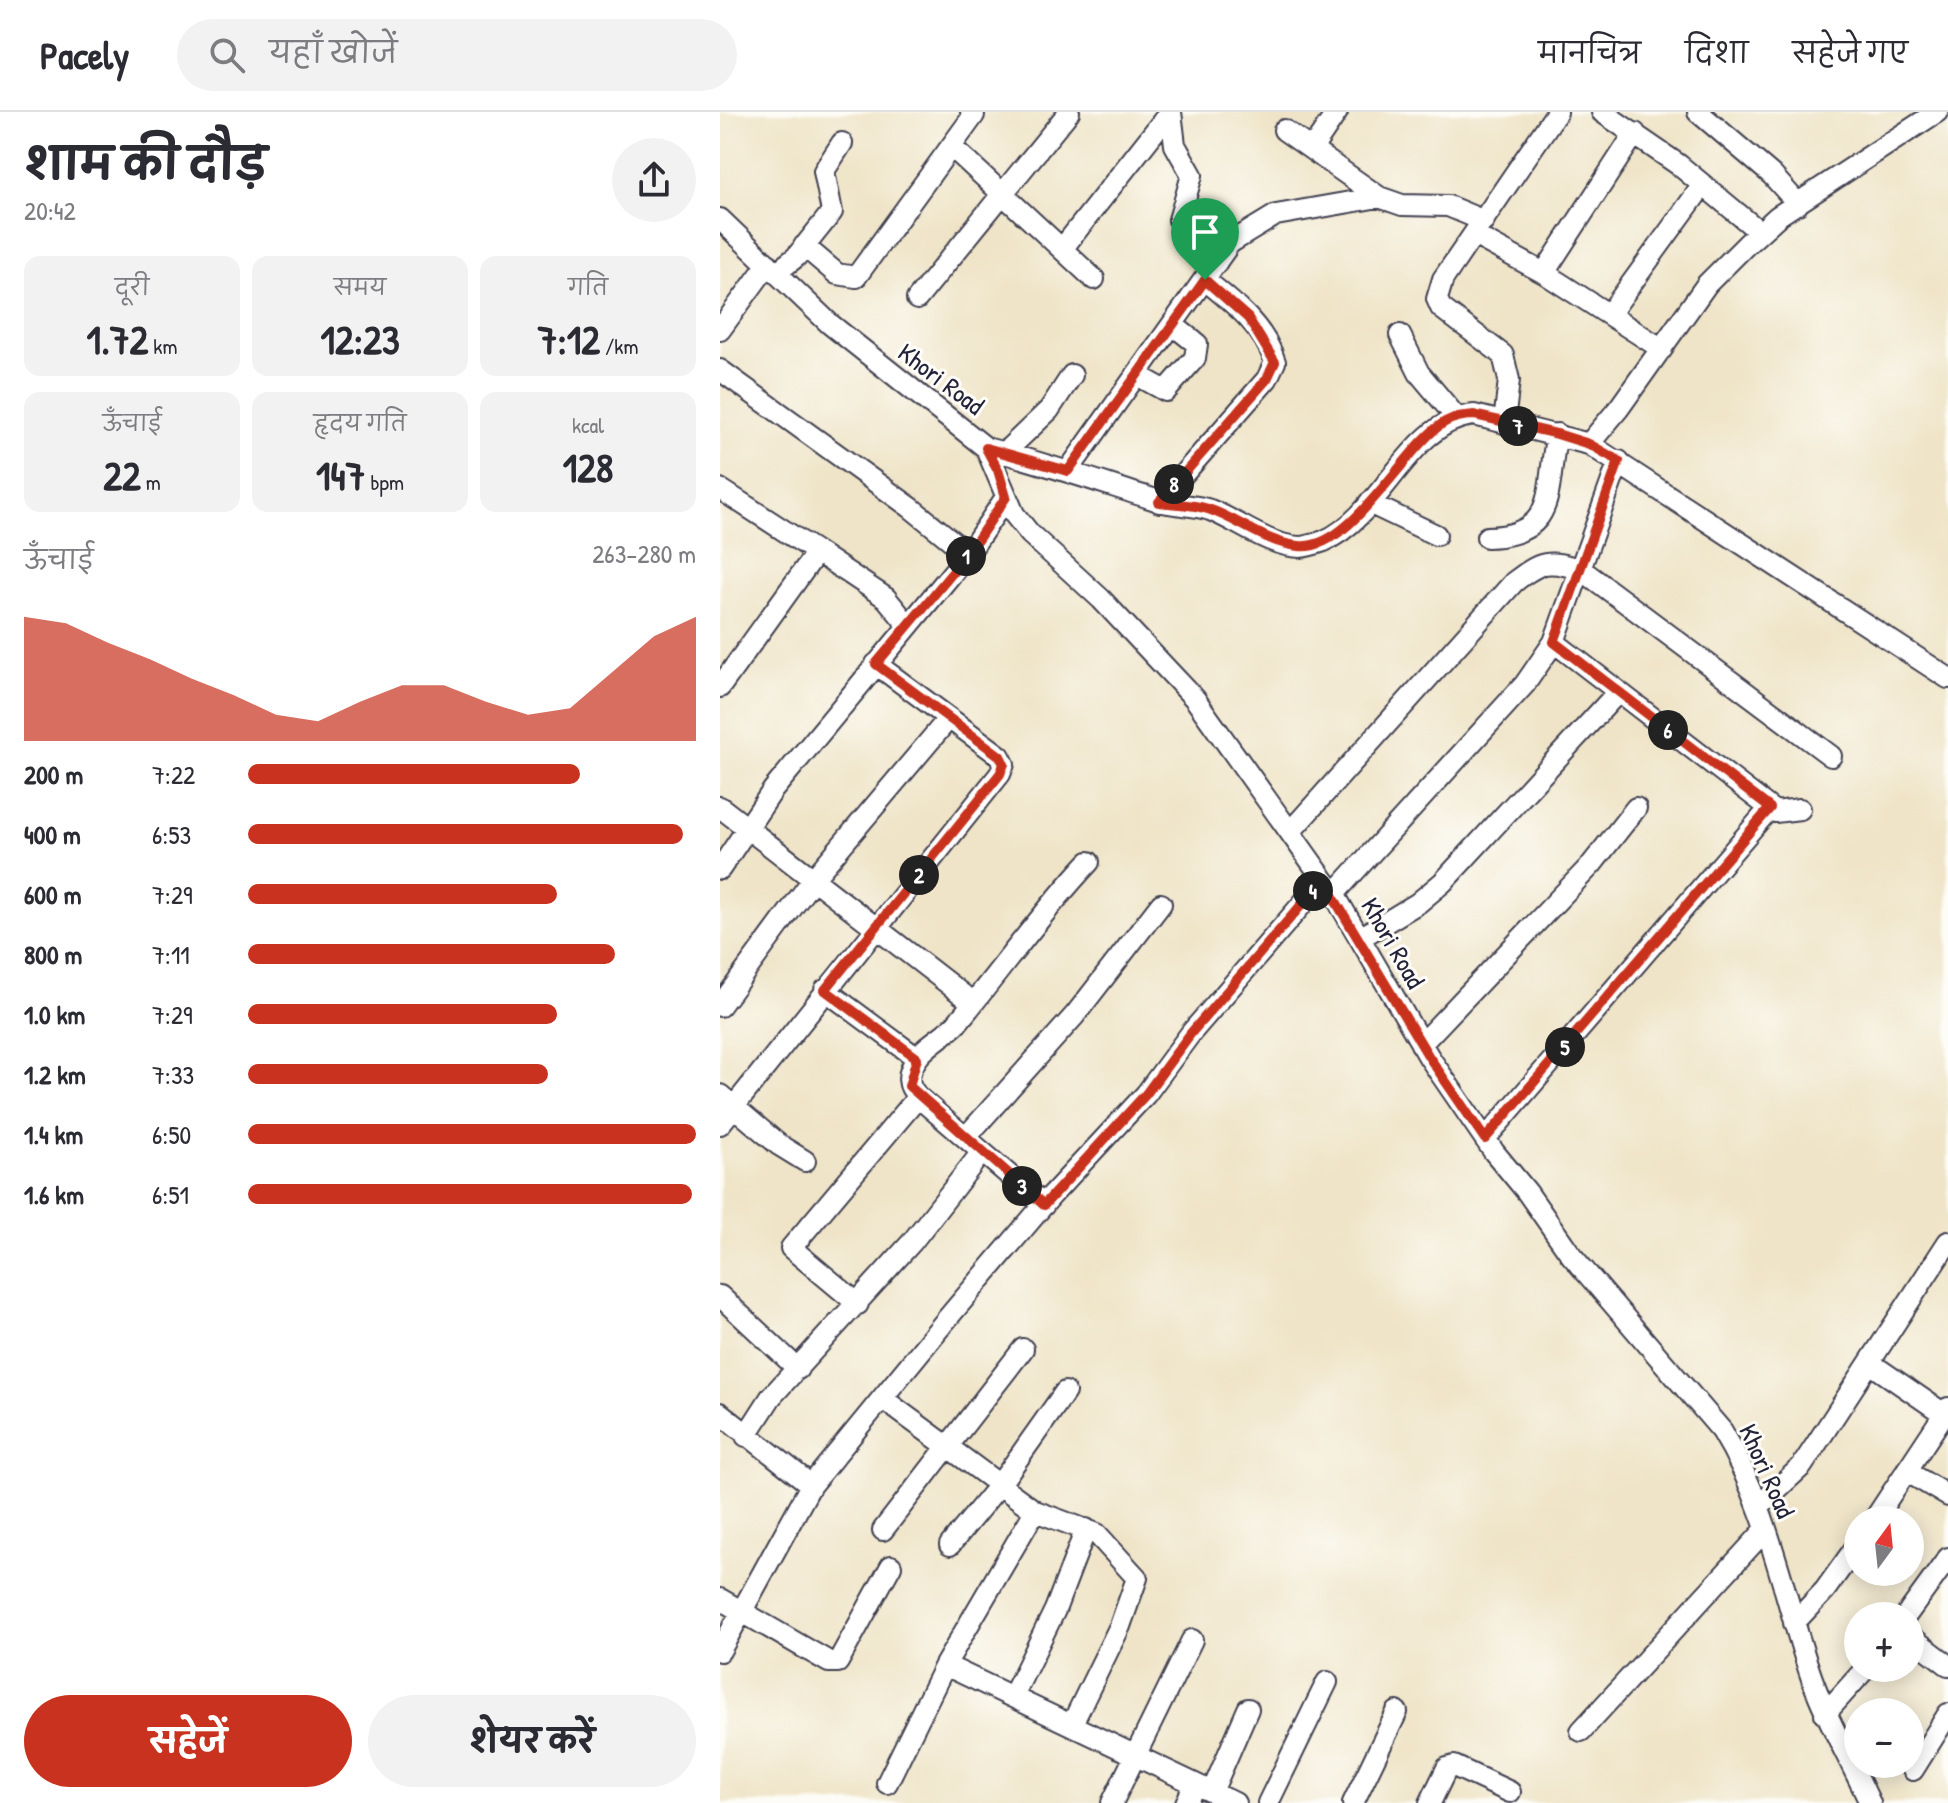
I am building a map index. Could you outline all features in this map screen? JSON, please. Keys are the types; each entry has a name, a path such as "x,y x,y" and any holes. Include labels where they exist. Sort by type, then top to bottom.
{"street":[{"path":"917,299 1069,112"},
{"path":"1062,249 1170,112"},
{"path":"1170,112 1175,145 1192,175 1179,220 1217,262"},
{"path":"1312,149 1337,112"},
{"path":"1504,423 1509,380 1503,355 1441,308 1437,299 1443,279 1557,112"},
{"path":"1602,112 1635,133 1760,232"},
{"path":"1698,112 1772,175 1798,204"},
{"path":"1589,444 1707,284 1760,232 1937,112"},
{"path":"804,246 837,274 856,277 953,148 974,113"},
{"path":"1284,130 1379,197 1402,205 1448,206 1662,349"},
{"path":"1544,273 1635,133"},
{"path":"720,330 773,268 804,246 832,212 824,171 842,143"},
{"path":"953,148 1094,279"},
{"path":"1610,313 1703,185"},
{"path":"1068,471 1230,243 1276,215 1379,197"},
{"name":"Khori Road","path":"720,219 879,365 995,451 1006,497 1030,534 1101,599 1195,699 1236,752 1328,887 1421,1044 1485,1139 1580,1267 1722,1431 1759,1506 1825,1714 1870,1803"},
{"path":"1159,502 1267,379 1275,362 1248,318 1205,280"},
{"path":"1137,375 1166,391 1195,358 1197,344 1173,325"},
{"path":"1400,335 1419,373 1456,417"},
{"path":"720,370 790,418 968,554"},
{"path":"995,451 1049,410 1072,375"},
{"path":"995,451 1068,471 1159,502 1208,509 1256,533 1300,547 1325,541 1369,503 1431,432 1456,417 1474,415 1557,434 1589,444 1619,461 1802,585 1948,678"},
{"path":"1487,537 1516,536 1530,529 1542,512 1550,497 1557,434"},
{"path":"720,1651 811,1485 1044,1205 1146,1094 1191,1033 1525,684 1554,642 1619,461"},
{"path":"720,489 886,598 908,625"},
{"path":"720,869 773,790 968,554 1006,497"},
{"path":"1369,503 1436,535"},
{"path":"720,687 817,552"},
{"path":"1290,832 1514,582 1538,563 1564,564 1582,570 1831,756"},
{"path":"1554,642 1770,808 1784,814 1800,809"},
{"path":"720,1124 727,1101 877,927 1000,774 1004,764 1000,756 876,664"},
{"path":"1360,938 1418,903 1443,882 1618,692"},
{"path":"720,1006 814,878 949,718"},
{"path":"720,807 972,1002"},
{"path":"1421,1044 1592,864 1636,808"},
{"path":"1485,1139 1770,808"},
{"path":"1044,1205 918,1097 909,1086 908,1079 917,1058 955,1025 1056,896 1089,862"},
{"path":"966,1137 1075,1015 1161,904"},
{"path":"825,990 917,1058"},
{"path":"858,1304 791,1248 918,1097"},
{"path":"727,1101 779,1145 805,1161"},
{"path":"746,1436 771,1397 858,1304 982,1152"},
{"path":"1759,1506 1802,1466 1948,1242"},
{"path":"720,1296 798,1369"},
{"path":"883,1530 1023,1349"},
{"path":"1870,1363 1946,1411 1883,1506"},
{"path":"950,1545 1000,1484 1065,1392"},
{"path":"883,1399 1035,1511 1086,1529 1109,1543 1137,1578 1120,1626 1072,1724"},
{"path":"720,1413 811,1485"},
{"path":"1906,1471 1948,1496"},
{"path":"887,1783 945,1665 1035,1511"},
{"path":"1013,1696 1055,1610 1086,1529"},
{"path":"1581,1731 1766,1529"},
{"path":"1916,1602 1948,1558"},
{"path":"1794,1623 1825,1590 1844,1564"},
{"path":"720,1599 829,1662 838,1662 891,1566"},
{"path":"1112,1803 1192,1640"},
{"path":"1924,1647 1948,1665"},
{"path":"945,1665 1135,1755 1198,1793 1235,1803"},
{"path":"1268,1803 1327,1682"},
{"path":"1825,1714 1854,1682"},
{"path":"1198,1793 1248,1709"},
{"path":"1353,1803 1397,1712"},
{"path":"1924,1752 1948,1714"},
{"path":"1430,1803 1447,1768 1454,1766 1510,1791"}],"route":[{"path":"1205,280 1260,332 1275,362 1267,379 1210,440 1159,502 1208,509 1256,533 1300,547 1325,541 1362,511 1431,432 1456,417 1474,415 1589,444 1619,461 1554,642 1770,808 1485,1139 1429,1057 1323,880 1191,1033 1146,1094 1044,1205 918,1097 909,1086 908,1079 917,1058 825,990 1000,774 1004,764 1000,756 876,664 968,554 1006,497 998,470 986,448 1068,471 1205,280"}]}
